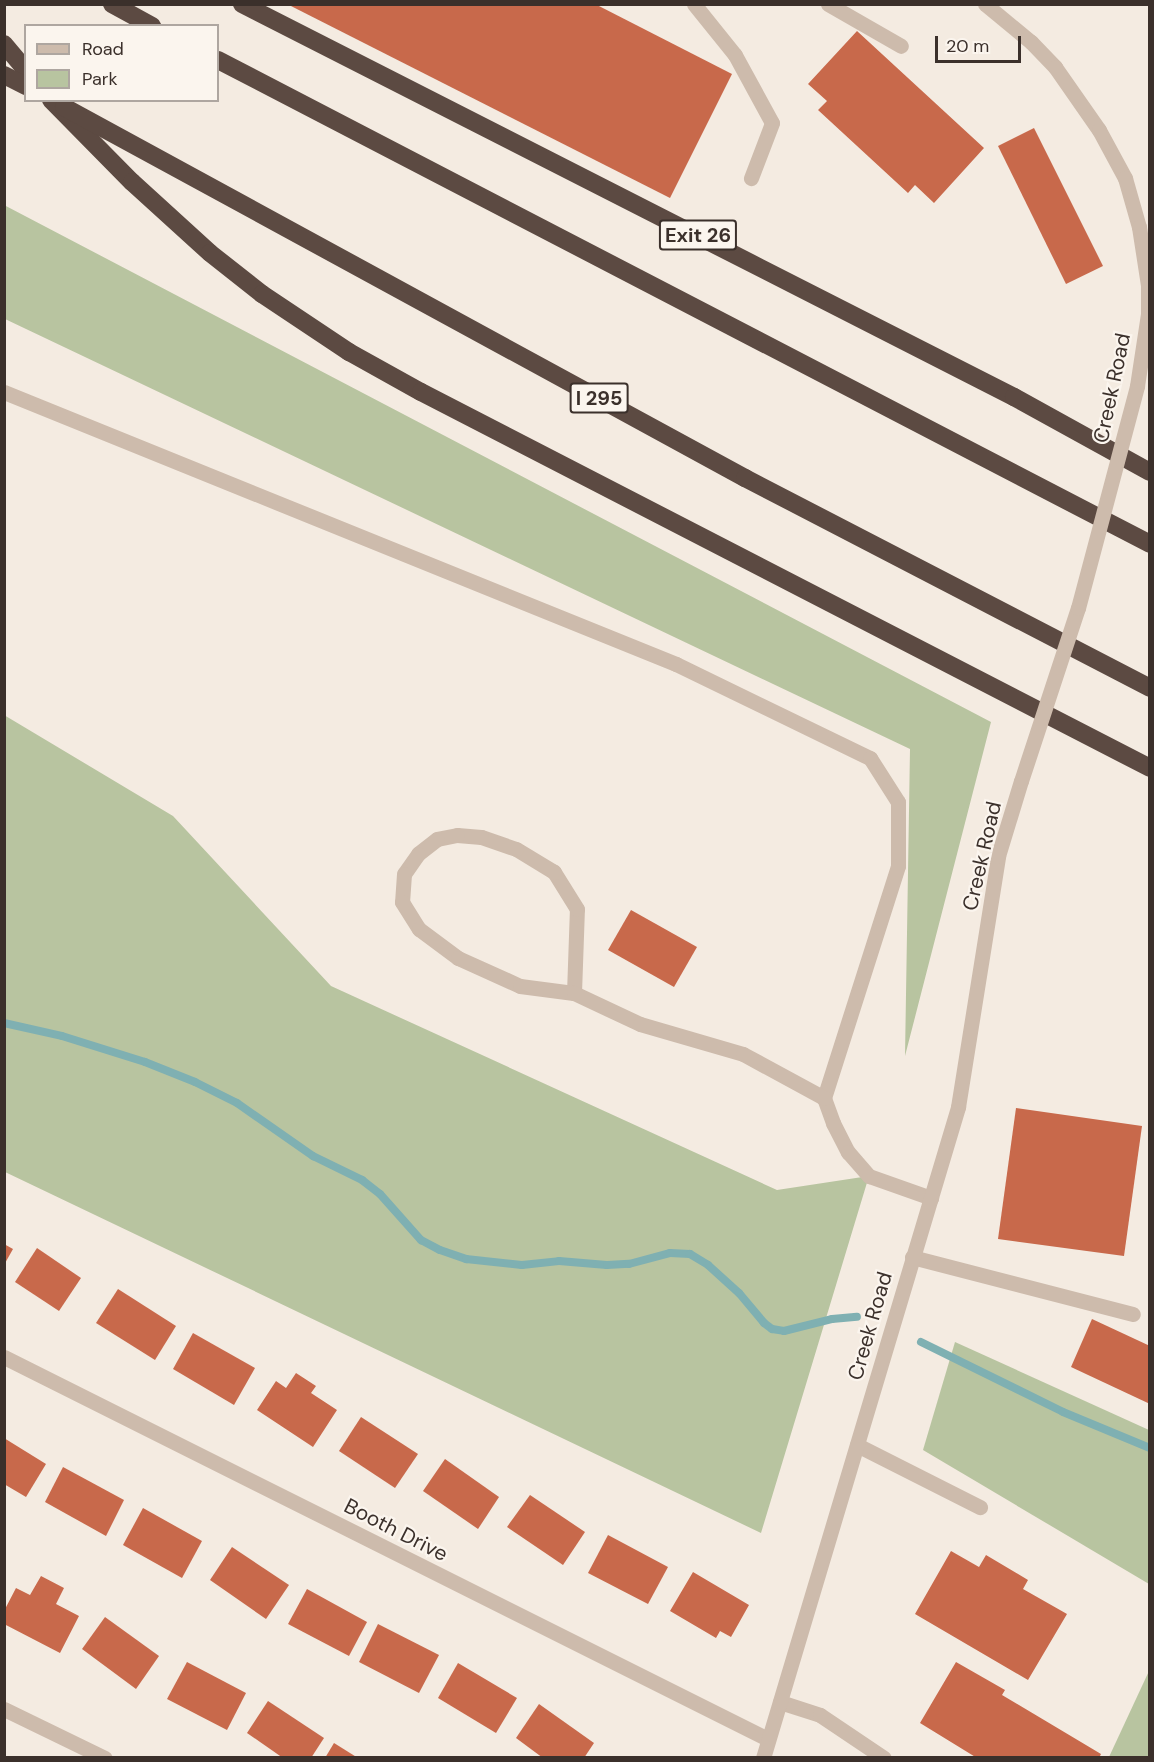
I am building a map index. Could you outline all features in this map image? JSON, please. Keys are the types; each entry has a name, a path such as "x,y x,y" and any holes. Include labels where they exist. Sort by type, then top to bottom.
{"highway":[{"path":"112,4 148,24"},
{"name":"Exit 26","path":"242,4 1014,397 1149,472"},
{"path":"4,44 24,68"},
{"path":"219,61 1149,544"},
{"path":"4,75 24,85"},
{"path":"54,102 88,139 184,230 235,273 349,352 421,392 1149,768"},
{"name":"I 295","path":"56,102 745,478 1149,688"}],"street":[{"path":"694,4 735,55 772,123 750,178"},
{"path":"828,4 902,46"},
{"name":"Creek Road","path":"763,1758 958,1107 998,856 1090,569 1137,386 1148,314 1148,285 1139,227 1125,178 1099,130 1055,67 1031,42 985,4"},
{"path":"4,392 675,664 870,758 898,802 898,866 824,1098 833,1123 848,1152 869,1176 931,1198"},
{"path":"574,993 577,909 554,872 516,849 481,837 457,836 437,839 418,854 404,874 402,902 419,929 458,958 520,986 574,993 640,1024 743,1054 824,1098"},
{"path":"912,1257 1133,1314"},
{"name":"Booth Drive","path":"4,1357 768,1739"},
{"path":"857,1445 980,1507"},
{"path":"780,1702 820,1715 884,1758"},
{"path":"4,1709 105,1758"}],"green space":[{"path":"4,205 991,722 905,1056 910,749 5,319"},
{"path":"4,715 173,816 331,986 777,1190 869,1176 761,1533 5,1172"},
{"path":"955,1342 1149,1430 1149,1584 923,1450"},
{"path":"1149,1671 1149,1757 1109,1757"}],"building":[{"path":"287,4 595,4 732,74 670,198"},
{"path":"857,31 984,148 934,203 915,185 908,193 818,110 827,101 808,84"},
{"path":"1034,128 1103,266 1066,284 998,146"},
{"path":"631,910 697,947 674,987 608,950"},
{"path":"1016,1108 1142,1126 1124,1256 998,1239"},
{"path":"4,1244 13,1249 4,1265"},
{"path":"37,1248 81,1278 59,1311 15,1282"},
{"path":"118,1289 176,1326 155,1360 96,1323"},
{"path":"1092,1319 1150,1346 1150,1404 1071,1367"},
{"path":"193,1333 255,1368 234,1405 173,1369"},
{"path":"296,1373 316,1386 311,1393 337,1410 313,1447 257,1410 276,1381 286,1388"},
{"path":"361,1417 418,1454 395,1488 339,1451"},
{"path":"4,1438 46,1464 26,1497 4,1484"},
{"path":"445,1459 499,1497 478,1529 423,1491"},
{"path":"63,1467 124,1500 106,1536 45,1502"},
{"path":"530,1495 585,1532 563,1565 507,1527"},
{"path":"143,1508 202,1541 182,1578 123,1545"},
{"path":"608,1535 668,1567 648,1604 588,1573"},
{"path":"232,1547 289,1585 266,1619 210,1580"},
{"path":"951,1551 979,1567 986,1555 1028,1580 1023,1589 1067,1614 1028,1680 915,1614"},
{"path":"693,1572 749,1605 731,1637 720,1631 716,1638 670,1611"},
{"path":"41,1576 64,1588 56,1604 79,1616 60,1653 4,1624 4,1611 16,1588 30,1595"},
{"path":"307,1589 367,1622 349,1656 288,1624"},
{"path":"105,1617 159,1656 136,1689 82,1649"},
{"path":"378,1624 439,1655 419,1693 359,1662"},
{"path":"187,1662 246,1693 227,1730 167,1699"},
{"path":"956,1662 1005,1690 1002,1695 1101,1754 1099,1758 977,1758 920,1723"},
{"path":"458,1663 517,1698 496,1733 438,1698"},
{"path":"268,1701 324,1738 311,1758 283,1758 247,1733"},
{"path":"539,1704 594,1743 584,1758 543,1758 516,1738"},
{"path":"334,1743 358,1758 325,1758"}],"waterway":[{"path":"4,1023 62,1036 145,1062 195,1082 237,1103 313,1156 362,1180 380,1194 421,1240 440,1250 466,1259 522,1265 559,1261 607,1265 629,1264 670,1253 690,1254 708,1265 739,1293 764,1323 772,1329 784,1331 832,1319 857,1317"},
{"path":"921,1342 1063,1412 1150,1448"}]}
